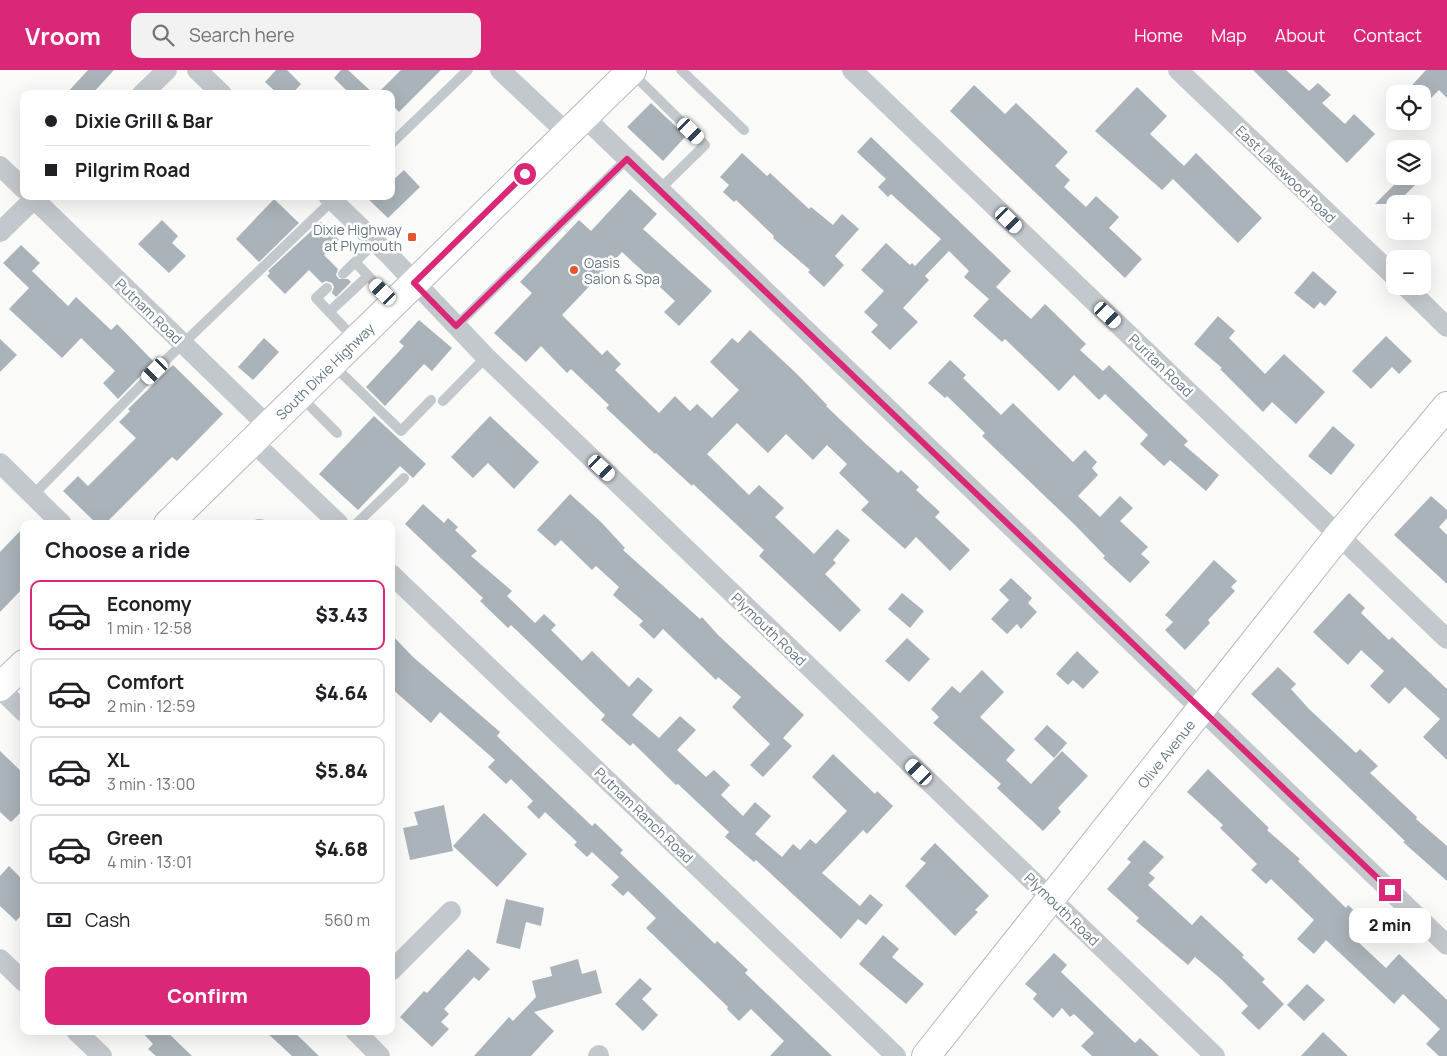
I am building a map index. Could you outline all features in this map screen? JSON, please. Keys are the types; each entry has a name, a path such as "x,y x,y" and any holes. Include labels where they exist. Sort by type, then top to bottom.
{"street":[{"path":"146,90 167,70"},
{"path":"197,70 218,90"},
{"path":"500,70 575,125 627,159 1447,945"},
{"name":"Puritan Road","path":"852,70 1447,639"},
{"name":"East Lakewood Road","path":"1178,70 1386,268"},
{"name":"South Dixie Highway","path":"172,520 575,125 625,72"},
{"name":"Putnam Road","path":"0,166 20,185"},
{"path":"0,232 27,200"},
{"name":"Putnam Road","path":"36,200 184,344 260,434"},
{"name":"Plymouth Road","path":"334,200 486,358 1215,1056"},
{"path":"1414,295 1447,327"},
{"name":"Olive Avenue","path":"926,1056 1200,708 1339,535 1447,406"},
{"path":"260,434 335,520"},
{"path":"0,463 58,520"},
{"name":"Putnam Ranch Road","path":"395,578 896,1056"},
{"path":"20,668 0,688 20,708"},
{"path":"395,967 451,911"},
{"path":"0,959 20,978"},
{"path":"80,1035 102,1056"},
{"path":"359,1035 380,1056"}],"lane":[{"path":"395,140 468,70"},
{"path":"681,70 744,130"},
{"path":"625,72 705,145 660,190"},
{"path":"456,326 627,159"},
{"path":"32,495 169,357 330,200"},
{"path":"343,274 375,242"},
{"path":"354,262 394,303"},
{"path":"329,312 368,276"},
{"path":"327,288 316,298 356,340"},
{"path":"443,401 486,358"},
{"path":"331,364 401,431 431,400"},
{"path":"299,395 337,433"},
{"path":"360,520 404,478"}],"building":[{"path":"88,70 114,70 96,90 70,90"},
{"path":"276,70 287,70 301,84 296,90 274,90 265,82"},
{"path":"341,70 348,70 370,90 346,90 334,78"},
{"path":"401,70 441,70 399,112 395,108 395,90 381,90"},
{"path":"1253,70 1286,70 1309,91 1318,83 1331,95 1322,103 1345,124 1354,114 1375,134 1347,163"},
{"path":"1426,70 1447,70 1447,98 1439,90 1431,98 1431,85 1412,85"},
{"path":"974,85 1005,114 1016,103 1068,152 1055,166 1070,180 1064,187 1086,207 1096,196 1119,217 1109,228 1142,259 1125,278 950,111"},
{"path":"1137,87 1167,116 1150,134 1184,166 1196,153 1262,218 1238,243 1173,179 1162,190 1095,131"},
{"path":"651,103 686,136 663,161 627,127"},
{"path":"871,137 1011,271 996,287 1031,319 1045,304 1086,344 1080,350 1103,371 1109,365 1188,441 1184,445 1219,475 1206,491 1170,460 1164,466 1140,444 1148,435 1105,394 1099,400 1074,375 1059,391 1005,339 1002,342 973,316 989,299 964,277 969,271 949,251 925,276 929,280 903,308 918,322 890,350 871,332 878,325 864,312 884,291 861,270 886,243 910,265 912,263 915,266 941,239 891,194 888,197 878,187 886,179 857,152"},
{"path":"742,153 767,176 770,173 809,209 811,207 833,225 842,214 859,229 835,256 844,265 824,287 808,272 810,270 773,238 774,236 736,200 734,202 723,192 729,185 720,177"},
{"path":"404,170 420,187 388,218 369,200 395,200 395,178"},
{"path":"1394,185 1415,185 1405,195 1386,195 1386,204 1375,204"},
{"path":"630,189 657,214 643,229 712,291 679,326 664,312 675,301 622,252 562,315 602,355 607,350 621,364 615,370 659,413 675,396 690,411 697,404 712,418 739,390 710,362 732,338 738,343 750,330 797,374 826,406 866,444 898,473 901,470 919,487 916,490 940,512 935,517 970,550 950,571 916,537 905,549 861,510 869,502 839,473 847,464 827,445 813,460 786,434 768,453 737,423 707,454 749,495 759,485 784,508 775,517 814,554 837,529 850,540 833,560 836,563 825,574 861,610 840,632 759,556 764,550 693,484 692,486 655,454 606,408 609,405 571,369 567,373 541,346 526,362 494,333 532,293 520,282 579,220 591,231"},
{"path":"273,200 299,223 259,262 236,239"},
{"path":"162,220 178,236 172,243 186,256 169,273 138,244"},
{"path":"321,222 339,240 324,255 338,269 336,275 339,279 348,279 351,282 336,297 332,293 334,287 332,283 326,281 322,283 309,270 285,294 267,276 270,273 268,271"},
{"path":"21,245 40,263 32,271 68,306 76,297 111,330 117,324 154,362 118,399 103,383 115,371 81,338 62,358 9,309 29,288 3,263"},
{"path":"1313,271 1337,292 1325,306 1320,302 1314,309 1294,293"},
{"path":"1218,316 1235,331 1229,338 1265,374 1284,354 1325,392 1296,424 1272,402 1263,412 1220,369 1222,368 1194,344"},
{"path":"419,320 452,348 432,371 424,364 385,406 366,387 404,346 399,342"},
{"path":"1386,336 1412,361 1399,374 1392,367 1371,389 1352,371"},
{"path":"264,338 279,352 253,380 238,367"},
{"path":"0,339 17,355 0,372"},
{"path":"950,360 966,375 963,378 1001,415 1013,403 1073,462 1085,450 1097,462 1092,468 1098,475 1078,496 1100,517 1120,496 1133,508 1120,521 1148,547 1141,554 1150,562 1130,583 1103,558 1105,556 1074,524 982,436 985,433 947,396 945,398 928,383"},
{"path":"173,365 223,414 177,461 172,457 109,520 93,520 63,491 78,476 88,486 136,438 119,422 130,411 128,409"},
{"path":"374,416 426,464 413,478 400,466 358,510 319,474"},
{"path":"490,416 539,462 514,489 488,463 473,478 451,457"},
{"path":"1333,426 1355,445 1331,475 1308,456"},
{"path":"570,494 601,522 625,548 623,550 700,619 702,617 718,635 804,715 783,738 792,746 763,777 750,765 770,744 732,707 741,697 718,677 716,680 663,629 654,639 639,625 643,621 613,595 619,587 596,566 592,570 561,540 555,546 537,530"},
{"path":"1431,496 1447,510 1447,518 1439,527 1447,535 1447,584 1394,535"},
{"path":"423,504 444,523 448,518 458,527 455,530 477,551 471,556 512,591 507,596 535,623 544,614 556,625 551,630 582,661 592,651 629,687 638,677 653,690 632,715 659,738 680,716 696,730 677,750 706,777 714,770 730,785 721,795 743,816 755,802 771,816 755,834 782,857 793,844 800,850 810,839 816,844 847,811 812,777 833,754 875,794 877,791 893,806 867,834 863,830 822,873 860,906 870,894 883,905 866,925 858,919 841,939 756,860 754,862 725,837 729,832 678,784 676,785 633,743 630,746 601,720 605,715 511,625 508,628 480,601 483,598 405,524"},
{"path":"20,531 20,591 0,612 0,552"},
{"path":"1214,560 1237,581 1231,587 1235,591 1208,620 1210,623 1185,650 1165,630 1173,622 1165,615"},
{"path":"1011,578 1032,598 1028,603 1037,612 1021,629 1017,624 1007,634 991,619 1009,600 999,590"},
{"path":"902,593 924,611 910,628 888,609"},
{"path":"1349,593 1365,608 1361,613 1389,640 1392,637 1447,689 1447,760 1423,737 1440,719 1405,687 1389,704 1370,686 1384,671 1361,650 1348,665 1313,632"},
{"path":"395,638 413,657 500,732 497,736 592,826 595,823 623,850 620,853 715,944 717,941 748,970 745,973 832,1056 770,1056 784,1041 751,1009 739,1021 727,1009 728,1007 646,928 656,918 628,891 623,896 611,885 619,877 592,852 587,857 574,845 577,842 545,812 539,819 527,807 533,801 511,779 506,784 488,767 495,760 440,712 431,723 395,692"},
{"path":"907,638 930,659 909,682 885,661"},
{"path":"1077,651 1099,672 1083,689 1073,680 1068,685 1056,674"},
{"path":"1278,667 1296,684 1291,689 1309,709 1356,753 1360,749 1378,766 1370,773 1417,817 1416,819 1447,846 1447,881 1403,842 1405,841 1251,694"},
{"path":"982,670 1004,692 980,717 1015,750 1006,760 1031,784 1062,751 1088,776 1058,808 1061,812 1043,831 997,788 1001,784 933,723 939,717 931,709 952,686 960,693"},
{"path":"1047,725 1067,743 1054,758 1034,739"},
{"path":"0,751 20,770 20,813 11,822 0,812"},
{"path":"1208,769 1269,828 1267,830 1300,859 1298,861 1346,908 1348,905 1371,926 1357,941 1386,968 1399,954 1447,1000 1447,1056 1439,1056 1426,1044 1440,1029 1403,994 1394,1004 1326,940 1314,954 1297,939 1314,920 1271,879 1266,884 1251,870 1257,864 1220,828 1223,825 1187,792"},
{"path":"444,805 453,851 410,860 403,828 418,825 414,812"},
{"path":"484,813 527,854 497,887 453,846"},
{"path":"1144,840 1164,857 1149,873 1155,878 1148,885 1192,925 1201,915 1244,955 1242,957 1265,979 1262,982 1284,1004 1259,1030 1241,1013 1248,1006 1222,980 1195,957 1188,965 1136,921 1139,918 1107,889 1131,862 1127,859"},
{"path":"935,843 989,896 975,910 978,912 955,936 905,886 926,863 920,859"},
{"path":"9,866 20,877 20,917 16,921 0,906 0,876"},
{"path":"506,899 544,908 541,926 526,922 520,949 496,943"},
{"path":"883,935 899,949 892,957 924,984 906,1004 859,964"},
{"path":"468,949 490,969 479,981 474,977 444,1009 449,1014 441,1022 449,1029 432,1047 400,1017 424,991 427,993"},
{"path":"1054,953 1067,965 1061,972 1135,1043 1140,1038 1159,1056 1092,1056 1081,1046 1094,1033 1074,1014 1070,1017 1062,1008 1053,1018 1033,999 1037,994 1025,984"},
{"path":"578,959 582,974 596,970 602,993 534,1012 554,1031 531,1056 474,1056 509,1017 513,1021 536,997 532,981 552,976 550,967"},
{"path":"640,978 652,989 642,999 658,1015 643,1031 615,1004"},
{"path":"1307,984 1325,1000 1304,1021 1287,1005"},
{"path":"1323,1032 1348,1056 1301,1056"},
{"path":"145,1035 170,1035 192,1056 156,1056 148,1049 153,1044"},
{"path":"269,1035 297,1035 319,1056 292,1056"}],"place":[{"name":"Dixie Highway at Plymouth","path":"412,237"},
{"name":"Oasis Salon & Spa","path":"574,270"}],"route":[{"path":"525,174 414,283 456,326 627,159 1390,890"}]}
